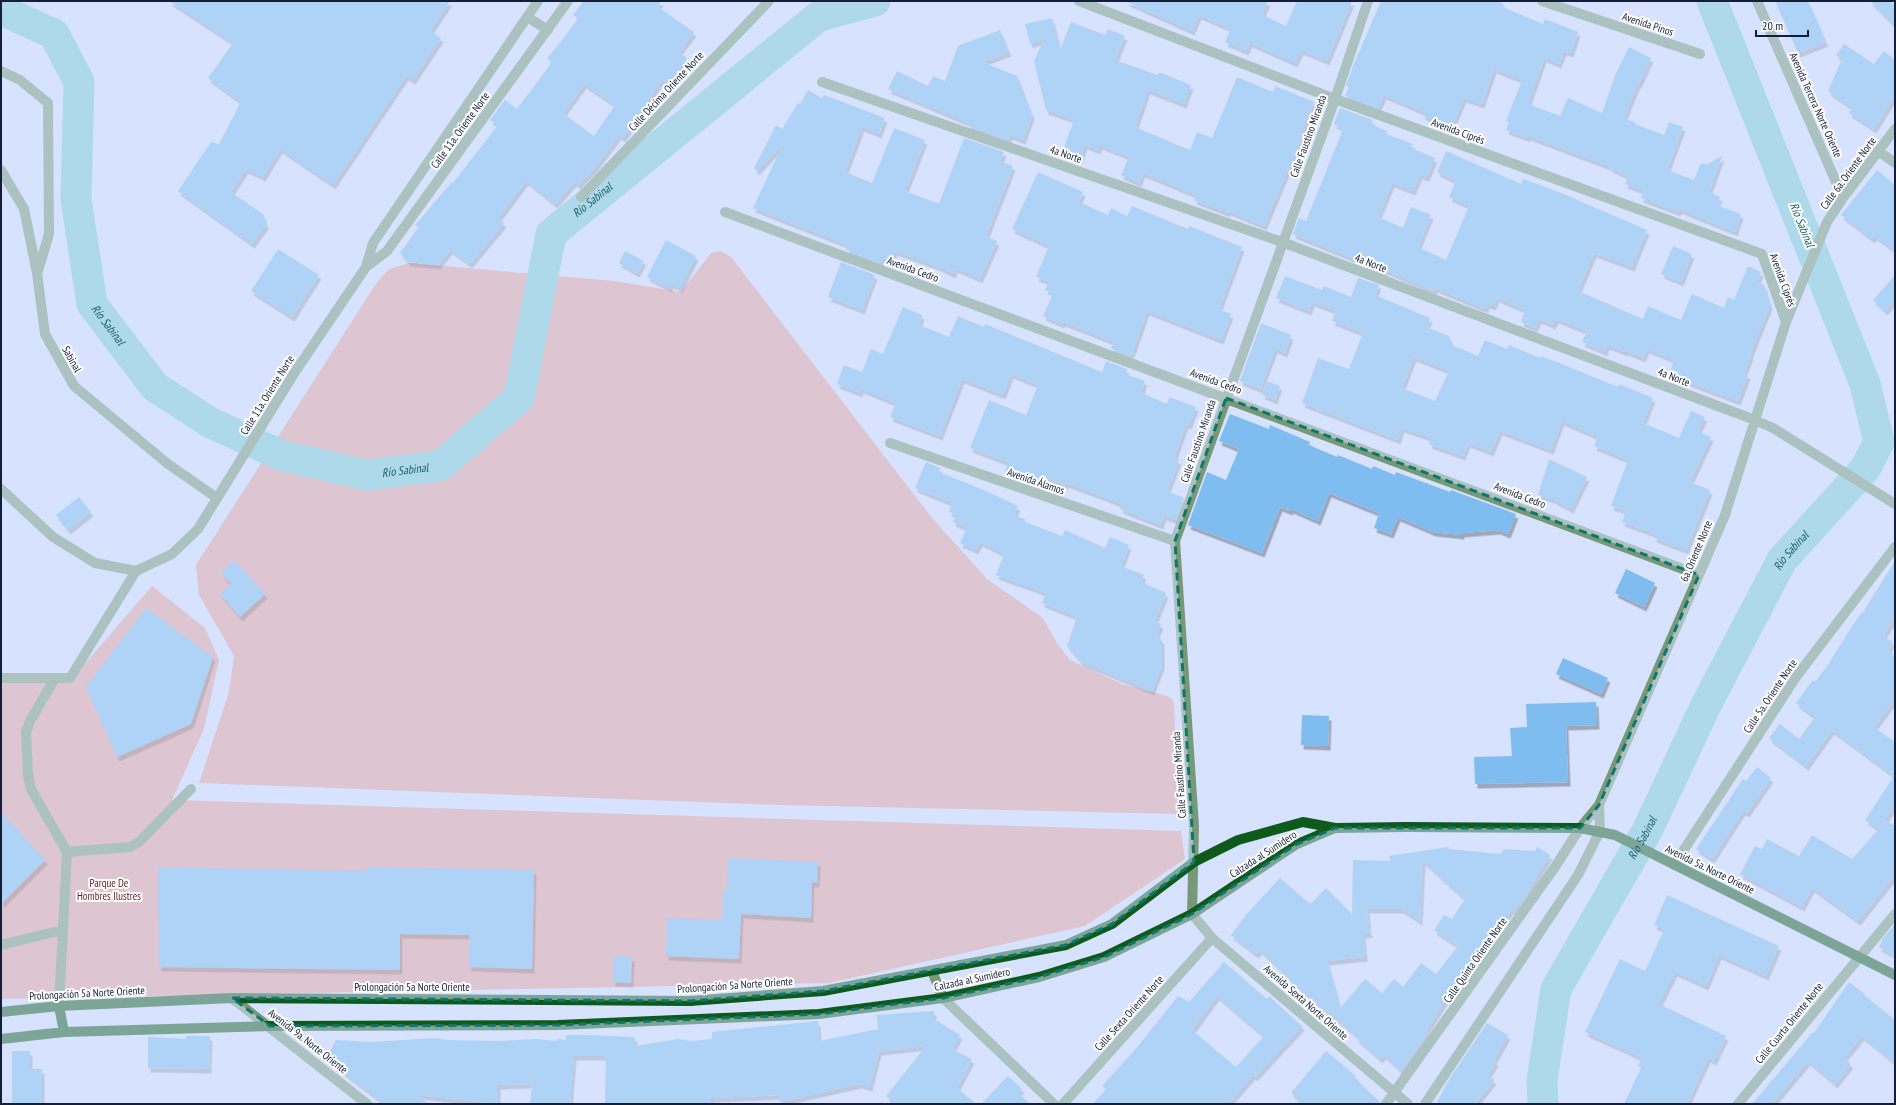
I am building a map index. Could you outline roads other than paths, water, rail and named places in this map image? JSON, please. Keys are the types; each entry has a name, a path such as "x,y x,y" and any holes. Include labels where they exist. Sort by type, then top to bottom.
{"main road":[{"name":"Calzada al Sumidero","path":"823,991 1066,944 1112,924 1194,862 1238,840 1303,822 1334,828"},
{"name":"Calzada al Sumidero","path":"270,1026 558,1025 819,1014 943,998 1039,977 1104,957 1192,914 1295,845 1334,828"},
{"name":"Avenida 5a. Norte Oriente","path":"1334,828 1580,828 1600,831 1615,836 1895,975"},
{"name":"Prolongación 5a Norte Oriente","path":"1,1012 59,1006 232,998 690,1001 823,991"},
{"path":"59,1006 64,1032"},
{"path":"1,1039 64,1032 270,1026"}],"street":[{"name":"Calle 11a. Oriente Norte","path":"366,268 373,243 538,1"},
{"name":"Calle 11a. Oriente Norte","path":"136,570 172,554 198,529 295,372 366,268 387,251 568,1"},
{"name":"Calle Décima Oriente Norte","path":"581,197 769,1"},
{"name":"Avenida Ciprés","path":"1079,1 1335,99 1762,254 1786,322"},
{"name":"Calle Faustino Miranda","path":"1192,914 1194,826 1175,541 1335,99 1368,1"},
{"name":"Avenida Pinos","path":"1542,1 1700,54"},
{"name":"Avenida Tercera Norte Oriente","path":"1757,1 1843,198"},
{"path":"527,17 548,30"},
{"path":"1,72 20,80 48,103 49,234 37,273"},
{"name":"4a Norte","path":"822,82 1282,242 1754,420 1773,428 1895,504"},
{"name":"Calle 6a. Oriente Norte","path":"1796,299 1827,222 1843,198 1895,129"},
{"path":"1878,151 1895,163"},
{"name":"Sabinal","path":"1,170 24,209 37,273 45,334 74,386 168,464 217,498"},
{"name":"Avenida Cedro","path":"725,212 1699,575"},
{"name":"6a. Oriente Norte","path":"1580,828 1599,805 1725,515 1786,322 1796,299"},
{"name":"Avenida Álamos","path":"890,443 1175,541"},
{"path":"1,489 53,537 95,563 136,570 70,678 1,678"},
{"name":"Calle 5a. Oriente Norte","path":"1674,865 1796,677 1895,547"},
{"path":"56,678 30,721 26,732 28,775 31,789 67,852 59,1006"},
{"path":"67,852 130,847 139,842 190,789"},
{"name":"6a. Oriente Norte","path":"1599,805 1600,831"},
{"name":"Calle Quinta Oriente Norte","path":"1386,1104 1395,1094 1555,867 1580,828"},
{"path":"1425,1104 1578,875 1600,831"},
{"name":"Avenida Sexta Norte Oriente","path":"1192,914 1212,938 1408,1104"},
{"name":"Calle Cuarta Oriente Norte","path":"1738,1104 1895,914"},
{"path":"1,945 63,930"},
{"name":"Calle Sexta Oriente Norte","path":"1063,1104 1212,938"},
{"path":"932,971 943,998 1054,1104"},
{"name":"Avenida 9a. Norte Oriente","path":"232,998 270,1026 366,1104"}],"waterway":[{"name":"Río Sabinal","path":"1,10 54,34 79,82 76,199 92,304 155,387 211,423 283,456 367,475 440,466 519,398 551,234 819,16 875,1"},
{"name":"Río Sabinal","path":"1543,1104 1542,1080 1556,989 1648,829 1706,705 1782,560 1865,469 1879,442 1865,384 1712,1"}],"park label":[{"name":"Parque De Hombres Ilustres","path":"109,889"}]}
